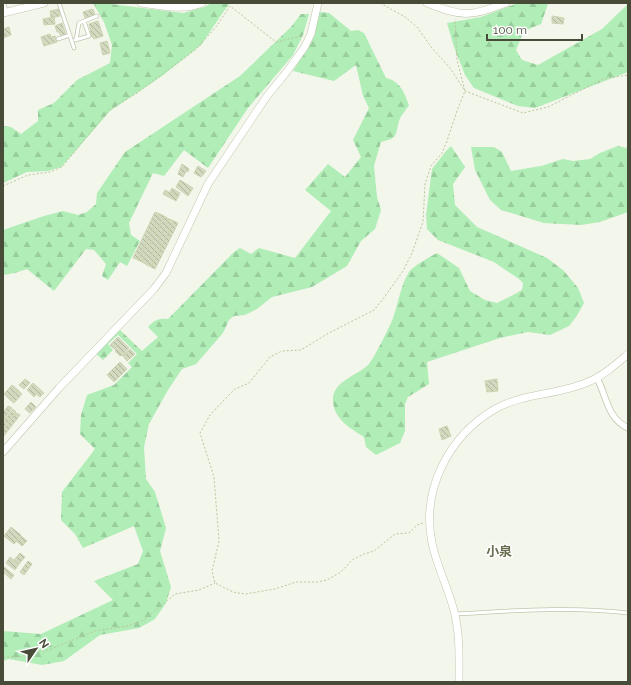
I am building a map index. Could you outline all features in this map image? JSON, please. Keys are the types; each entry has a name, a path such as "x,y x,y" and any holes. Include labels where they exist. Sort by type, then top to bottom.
{"street":[{"path":"5,12 44,3"},
{"path":"141,3 178,8 192,7 202,3"},
{"path":"3,452 58,388 162,279 208,184 267,96 286,74 304,48 310,34 318,3"},
{"path":"427,3 455,13 464,14 476,13 506,3"},
{"path":"458,682 459,643 455,614 432,543 430,521 432,494 440,469 453,447 466,432 475,423 495,409 527,398 578,386 597,378 628,354"},
{"path":"597,378 612,415 628,428"}],"lane":[{"path":"4,3 5,12"},
{"path":"59,3 74,48"},
{"path":"76,40 79,23 97,16"},
{"path":"72,41 89,36 84,21"},
{"path":"58,39 70,35"},
{"path":"455,614 562,610 612,611 628,613"}],"path":[{"path":"380,3 405,17 417,27 432,48 450,68 465,92 523,113 548,107 603,79 628,75"},
{"path":"3,186 28,175 50,172 62,167 109,110 143,89 195,50 216,27 230,6 276,42 310,34"},
{"path":"430,521 417,525 409,532 395,534 374,551 352,560 340,572 327,580 317,582 296,582 275,589 245,594 233,592 215,583 212,571 219,541 214,477 200,433 210,415 236,389 249,383 270,356 282,351 301,350 326,334 374,310 403,271 412,253 423,222 425,184 431,166 442,152 465,92 457,60 455,13"},
{"path":"3,657 19,657 32,654 51,649 95,631 128,626 144,620 175,594 199,590 215,583"}],"green space":[{"path":"93,3 183,13 205,7 211,3 230,3 201,45 162,76 110,111 61,167 48,171 27,172 3,183 3,126 11,127 21,134 38,121 38,110 54,103 77,80 110,63 112,45 104,22"},
{"path":"518,3 548,4 541,24 524,31 516,50 522,60 538,65 602,29 628,4 628,72 535,108 518,106 474,88 465,75 454,47 447,23 481,17"},
{"path":"319,12 329,13 351,31 358,30 364,33 386,78 391,79 398,84 409,105 400,119 395,136 381,142 374,166 377,197 381,210 375,229 361,241 347,266 312,287 272,297 257,309 245,315 234,316 229,320 223,333 196,364 182,369 168,390 149,424 144,447 146,479 155,492 166,528 160,551 171,587 166,603 155,619 139,628 100,635 64,661 42,665 9,659 3,661 3,631 41,634 113,600 94,581 138,564 143,551 134,526 83,548 75,534 61,520 62,492 95,449 80,434 81,415 87,395 114,385 132,367 128,363 137,354 118,335 108,344 113,350 103,360 96,354 120,330 142,351 158,337 148,327 157,320 168,319 234,252 240,248 251,254 259,248 295,258 331,211 305,190 328,164 345,177 361,157 353,140 369,108 363,96 356,65 334,81 293,71 310,44"},
{"path":"301,14 309,14 303,35 293,55 248,108 208,168 184,150 164,176 153,173 129,223 131,235 140,241 127,266 120,262 108,280 102,276 106,264 94,250 86,249 54,291 27,269 3,275 3,230 63,211 78,215 87,212 96,204 97,193 125,152 240,76 291,27"},
{"path":"451,146 465,167 453,184 455,205 477,227 547,258 564,271 578,288 584,303 569,326 550,335 528,332 500,338 427,362 429,384 408,397 405,404 405,431 400,443 376,455 366,447 364,437 340,419 334,408 334,395 336,389 341,384 369,364 379,348 394,315 400,293 409,272 437,253 459,268 470,291 485,300 497,303 522,290 523,283 519,279 494,262 438,240 427,229 426,215 432,169"},
{"path":"618,146 626,148 628,146 628,212 600,222 581,225 544,223 501,210 490,200 475,170 471,147 494,147 502,152 511,171 541,166 563,159 573,161 590,159 600,153"}],"building":[{"path":"59,9 60,16 51,18 50,11"},
{"path":"93,9 95,15 85,18 83,12"},
{"path":"552,16 564,18 563,24 552,23"},
{"path":"54,17 55,24 44,25 43,19"},
{"path":"98,21 103,36 94,39 90,31 89,24"},
{"path":"62,23 66,35 61,36 59,32 57,32 55,26"},
{"path":"9,27 11,35 3,38 3,29"},
{"path":"50,34 51,37 55,36 57,42 44,46 41,37"},
{"path":"107,41 110,53 103,55 100,43"},
{"path":"182,164 189,169 183,177 178,174"},
{"path":"198,166 206,171 201,177 194,173"},
{"path":"180,180 193,188 188,196 176,187"},
{"path":"172,188 180,193 178,197 170,192"},
{"path":"165,190 178,197 176,201 163,194"},
{"path":"155,212 160,214 138,260 133,258"},
{"path":"160,214 164,216 142,262 138,260"},
{"path":"164,216 169,219 147,265 142,262"},
{"path":"169,219 174,221 151,267 147,265"},
{"path":"174,221 178,223 155,269 151,267"},
{"path":"118,337 129,348 122,356 120,356 110,345"},
{"path":"130,349 135,354 127,361 123,356"},
{"path":"120,362 122,364 109,377 107,375"},
{"path":"122,364 127,369 114,382 109,377"},
{"path":"25,379 30,383 24,389 19,385"},
{"path":"497,379 498,391 487,392 485,381"},
{"path":"33,383 44,393 40,397 36,394 34,397 27,390"},
{"path":"12,385 18,390 10,400 4,394"},
{"path":"18,390 22,394 14,403 10,400"},
{"path":"31,402 36,407 30,413 25,409"},
{"path":"8,406 12,408 3,420 3,413"},
{"path":"13,409 16,412 3,428 3,422"},
{"path":"16,413 20,415 3,437 3,430"},
{"path":"447,426 451,436 442,440 439,429"},
{"path":"11,527 21,535 14,544 4,536"},
{"path":"21,536 27,541 22,546 16,541"},
{"path":"20,553 25,557 19,564 14,560"},
{"path":"10,557 19,564 15,570 6,563"},
{"path":"28,561 32,564 24,575 20,572"},
{"path":"3,566 14,575 11,579 3,572"}],"district":[{"name":"小泉","path":"499,551"}]}
